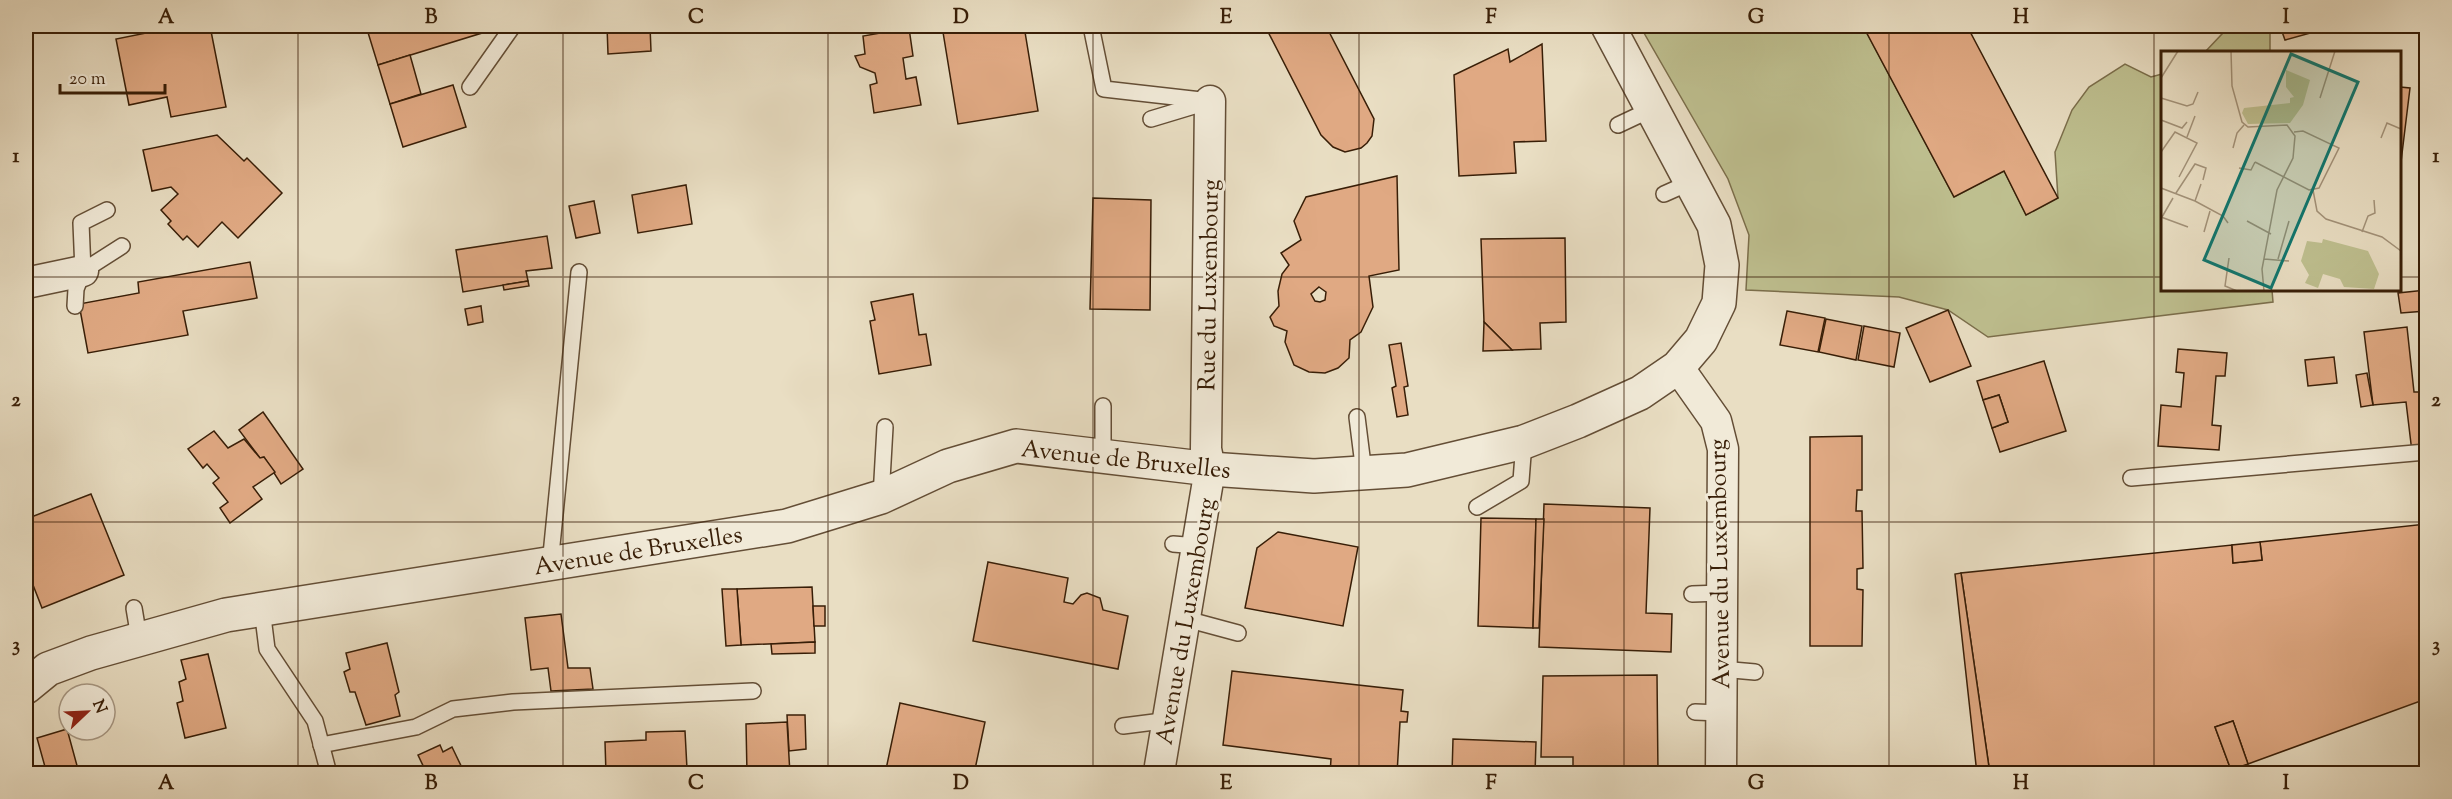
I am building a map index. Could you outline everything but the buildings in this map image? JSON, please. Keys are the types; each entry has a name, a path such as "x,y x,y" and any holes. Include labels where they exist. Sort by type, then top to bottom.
{"street":[{"name":"Avenue de Bruxelles","path":"26,687 48,669 136,623 226,615 787,526 881,497 948,466 1016,446 1210,469 1314,476 1407,470 1469,447 1524,442 1640,393 1678,367 1701,340 1719,303 1722,265 1714,225 1678,188 1652,109 1608,26"},
{"name":"Rue du Luxembourg","path":"1210,101 1215,350 1206,449 1210,469"},
{"path":"26,283 83,271"},
{"name":"Avenue du Luxembourg","path":"1678,367 1716,421 1723,449 1721,669 1708,713 1721,774"},
{"name":"Avenue du Luxembourg","path":"1162,774 1160,766 1170,720 1186,619 1185,545 1210,469"}],"lane":[{"path":"470,87 513,26"},
{"path":"1091,26 1104,89 1210,101"},
{"path":"1151,119 1210,101"},
{"path":"1618,125 1652,109"},
{"path":"75,306 76,289 83,271 81,223 107,210"},
{"path":"83,271 122,246"},
{"path":"550,565 579,272"},
{"path":"1103,406 1103,455"},
{"path":"1357,417 1364,473"},
{"path":"881,497 885,427"},
{"path":"1477,507 1521,481 1524,442"},
{"path":"2131,478 2427,452"},
{"path":"1692,594 1722,593"},
{"path":"262,609 267,649 315,721 329,774"},
{"path":"1186,619 1238,633"},
{"path":"1721,669 1755,672"},
{"path":"321,745 416,727 453,709 513,702 753,691"},
{"path":"1123,726 1170,720"}],"green space":[{"path":"1640,26 1863,26 1954,197 2004,171 2026,215 2058,198 2055,152 2072,110 2089,87 2125,64 2151,77 2161,74 2161,291 2272,291 2273,302 1988,337 1948,310 1899,297 1746,290 1749,235 1728,179"},
{"path":"2242,26 2270,26 2270,51 2206,51 2223,33"}]}
